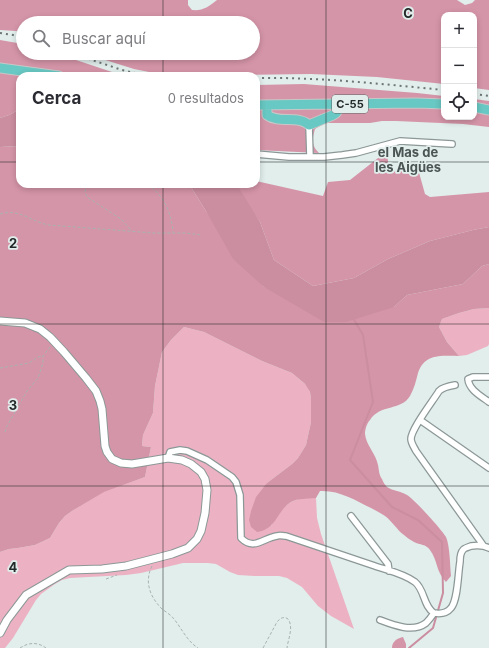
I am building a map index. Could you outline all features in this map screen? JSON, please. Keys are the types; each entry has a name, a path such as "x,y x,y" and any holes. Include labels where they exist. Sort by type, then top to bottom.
{"highway":[{"path":"0,68 30,72"},
{"path":"0,72 16,75"},
{"name":"C-55","path":"260,104 441,104"},
{"path":"477,108 489,110"},
{"name":"C-55","path":"260,110 441,110"},
{"path":"267,110 267,115 270,117 304,122 309,125 333,115 338,110"},
{"path":"477,113 489,115"}],"street":[{"path":"309,125 310,157"},
{"path":"260,154 289,157 324,157 373,149 400,141 452,144"},
{"path":"0,321 31,324 40,329 55,342 86,378 99,397 102,409 105,446 110,457 116,461 126,464 168,458 178,459 195,466 201,472 207,486 206,504 202,526 199,535 188,548 156,559 116,567 68,570 26,595 7,620 0,633"},
{"path":"489,377 470,377 468,379 468,384 472,389 489,402"},
{"path":"455,385 447,386 441,389 425,411 414,430 411,440 413,445 486,547"},
{"path":"420,420 489,468"},
{"path":"168,458 170,452 180,450 187,451 207,460 232,477 236,482 240,495 241,538 247,543 255,544 276,536 286,536 389,571 410,579 418,585 428,608 434,613 444,613 450,609 453,604 456,592 460,556 463,550 469,547 486,547"},
{"path":"352,516 388,564 389,571"},
{"path":"380,620 400,627 414,627 426,623 434,613"}],"path":[{"path":"86,188 85,192 87,197 121,219 132,231"},
{"path":"152,188 166,206 171,218 173,232"},
{"path":"0,214 8,212 18,213 44,224 152,233 173,232 201,235"},
{"path":"5,432 27,392 38,378 47,350 55,342"},
{"path":"0,368 29,363 38,357 44,356"},
{"path":"156,559 150,569 148,577 148,585 151,593 159,605 174,619 190,641 198,648"},
{"path":"263,648 280,618 285,617 288,619 291,628 287,648"},
{"path":"20,648 34,643 42,645 46,648"}],"shaded area":[{"path":"0,0 188,0 188,5 192,10 199,10 211,5 217,0 457,0 465,5 472,3 475,0 489,0 489,90 477,88 477,12 441,12 441,84 377,77 311,74 260,75 260,72 149,72 105,60 260,60 260,16 16,16 16,31 0,30"},
{"path":"0,40 16,43 16,60 76,60 112,72 16,72 16,111 0,118"},
{"path":"304,84 441,96 441,120 477,120 477,99 489,101 489,127 463,124 396,121 370,123 325,123 315,129 313,136 313,145 319,153 260,150 260,85"},
{"path":"16,111 16,146 0,147 0,118"},
{"path":"16,146 16,188 192,188 206,211 264,287 394,307 407,295 463,284 482,266 489,264 489,308 474,309 442,319 439,327 447,342 459,356 440,356 425,362 418,373 415,385 406,401 374,415 366,426 365,432 367,442 375,457 383,482 387,487 411,498 428,515 446,537 451,576 446,582 440,574 433,554 428,548 406,537 388,518 382,514 353,499 334,492 320,491 316,498 300,499 291,502 282,510 273,524 264,530 257,532 251,527 249,520 256,497 267,483 298,458 306,445 311,422 310,392 305,384 292,373 262,361 204,332 184,327 162,352 155,386 153,413 143,435 142,446 151,447 145,477 104,492 72,511 59,523 50,538 35,545 0,552 0,147"},
{"path":"387,151 389,172 418,169 425,194 430,197 489,192 489,227 430,241 388,259 354,278 313,286 274,260 260,222 237,188 260,188 260,182 323,196 328,182 350,180"},
{"path":"192,188 239,188 260,222 274,260 313,286 354,278 388,259 430,241 489,227 489,264 482,266 463,284 407,295 394,307 346,322 324,322 264,287 233,259"},
{"path":"489,308 488,346 467,355 459,356 447,342 439,327 442,319 474,309"},
{"path":"184,327 204,332 262,361 292,373 306,385 310,392 311,422 306,445 298,458 292,464 267,483 271,526 282,510 290,503 299,499 316,498 317,518 321,534 354,629 331,616 318,606 302,587 287,578 279,576 238,575 216,564 183,563 141,573 70,578 62,580 41,594 13,638 5,648 0,648 0,552 35,545 50,538 59,523 72,511 103,492 145,477 151,447 142,446 143,435 153,413 155,386 162,352"},
{"path":"403,637 406,648 392,648 397,639"}],"waterway":[{"path":"353,318 363,335 373,402 350,460 392,507 418,520 442,542 443,593 433,628 409,648"}],"railway":[{"path":"0,33 16,36"},
{"path":"92,60 131,72"},
{"path":"260,78 374,83 441,90"},
{"path":"477,94 489,96"}],"district":[{"name":"el Mas de les Aigües","path":"408,160"}]}
